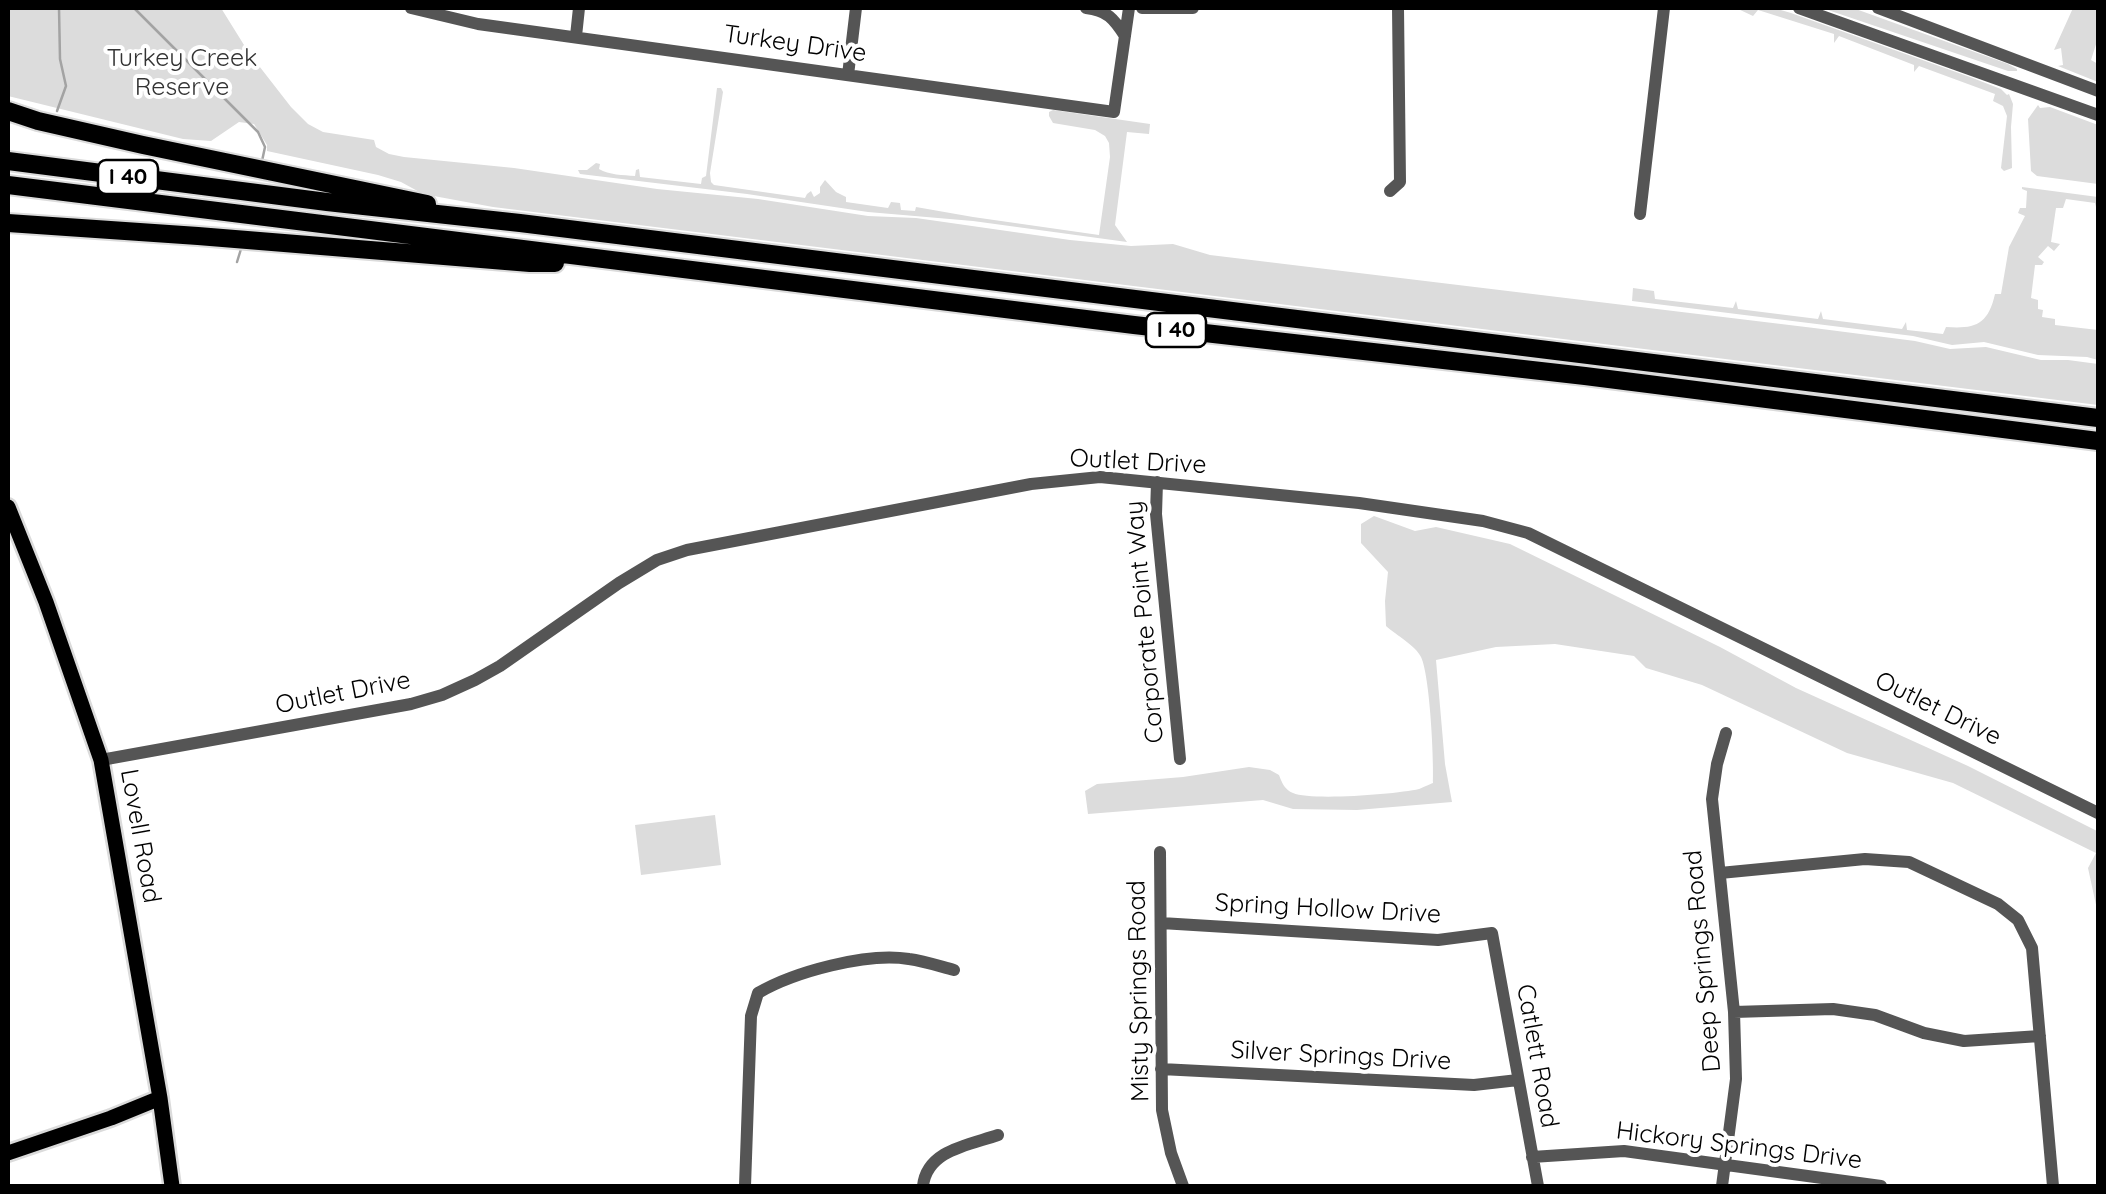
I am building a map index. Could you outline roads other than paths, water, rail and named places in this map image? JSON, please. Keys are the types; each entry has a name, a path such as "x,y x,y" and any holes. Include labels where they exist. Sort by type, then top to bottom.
{"highway":[{"path":"8,111 143,145 520,223"},
{"name":"I 40","path":"8,161 2098,418"},
{"name":"I 40","path":"8,185 2098,441"},
{"path":"8,224 530,263 617,261"}],"main road":[{"name":"Lovell Road","path":"8,506 101,760 172,1186"},
{"path":"8,1153 160,1098"}],"street":[{"name":"Turkey Drive","path":"411,8 478,24 1114,112 1125,36"},
{"path":"576,36 579,8"},
{"path":"848,75 856,8"},
{"path":"1086,8 1110,15 1125,36"},
{"path":"1125,36 1129,8"},
{"path":"1142,8 1193,8"},
{"path":"1390,191 1400,182 1398,8"},
{"path":"1640,214 1664,8"},
{"path":"1799,8 2098,115"},
{"path":"1878,8 2098,92"},
{"path":"2027,88 2034,68"},
{"name":"Outlet Drive","path":"101,760 412,704 442,695 500,666 656,560 686,550 1047,481 1100,478 1374,505 1483,521 1528,532 2098,814"},
{"name":"Corporate Point Way","path":"1157,482 1156,514 1180,759"},
{"name":"Deep Springs Road","path":"1722,1186 1736,1079 1734,1012 1712,800 1716,764 1726,733"},
{"name":"Misty Springs Road","path":"1160,852 1162,1110 1170,1153 1184,1186"},
{"path":"1720,873 1864,858 1908,862 1998,904 2018,920 2032,948 2053,1186"},
{"name":"Spring Hollow Drive","path":"1161,923 1438,940 1492,934"},
{"name":"Catlett Road","path":"1492,934 1538,1186"},
{"path":"745,1186 751,1016 758,993 808,972 870,957 908,958 954,970"},
{"path":"1734,1012 1833,1010 1875,1016 1924,1033 1964,1041 2040,1036"},
{"name":"Silver Springs Drive","path":"1161,1069 1474,1085 1518,1080"},
{"path":"923,1186 928,1168 939,1157 998,1135"},
{"name":"Hickory Springs Drive","path":"1532,1157 1624,1151 1881,1186"}],"waterway":[{"path":"57,111 66,86 60,59 59,8"},
{"path":"134,8 258,132 265,147 262,161"},
{"path":"237,262 241,249"}],"park label":[{"name":"Turkey Creek Reserve","path":"182,72"}]}
